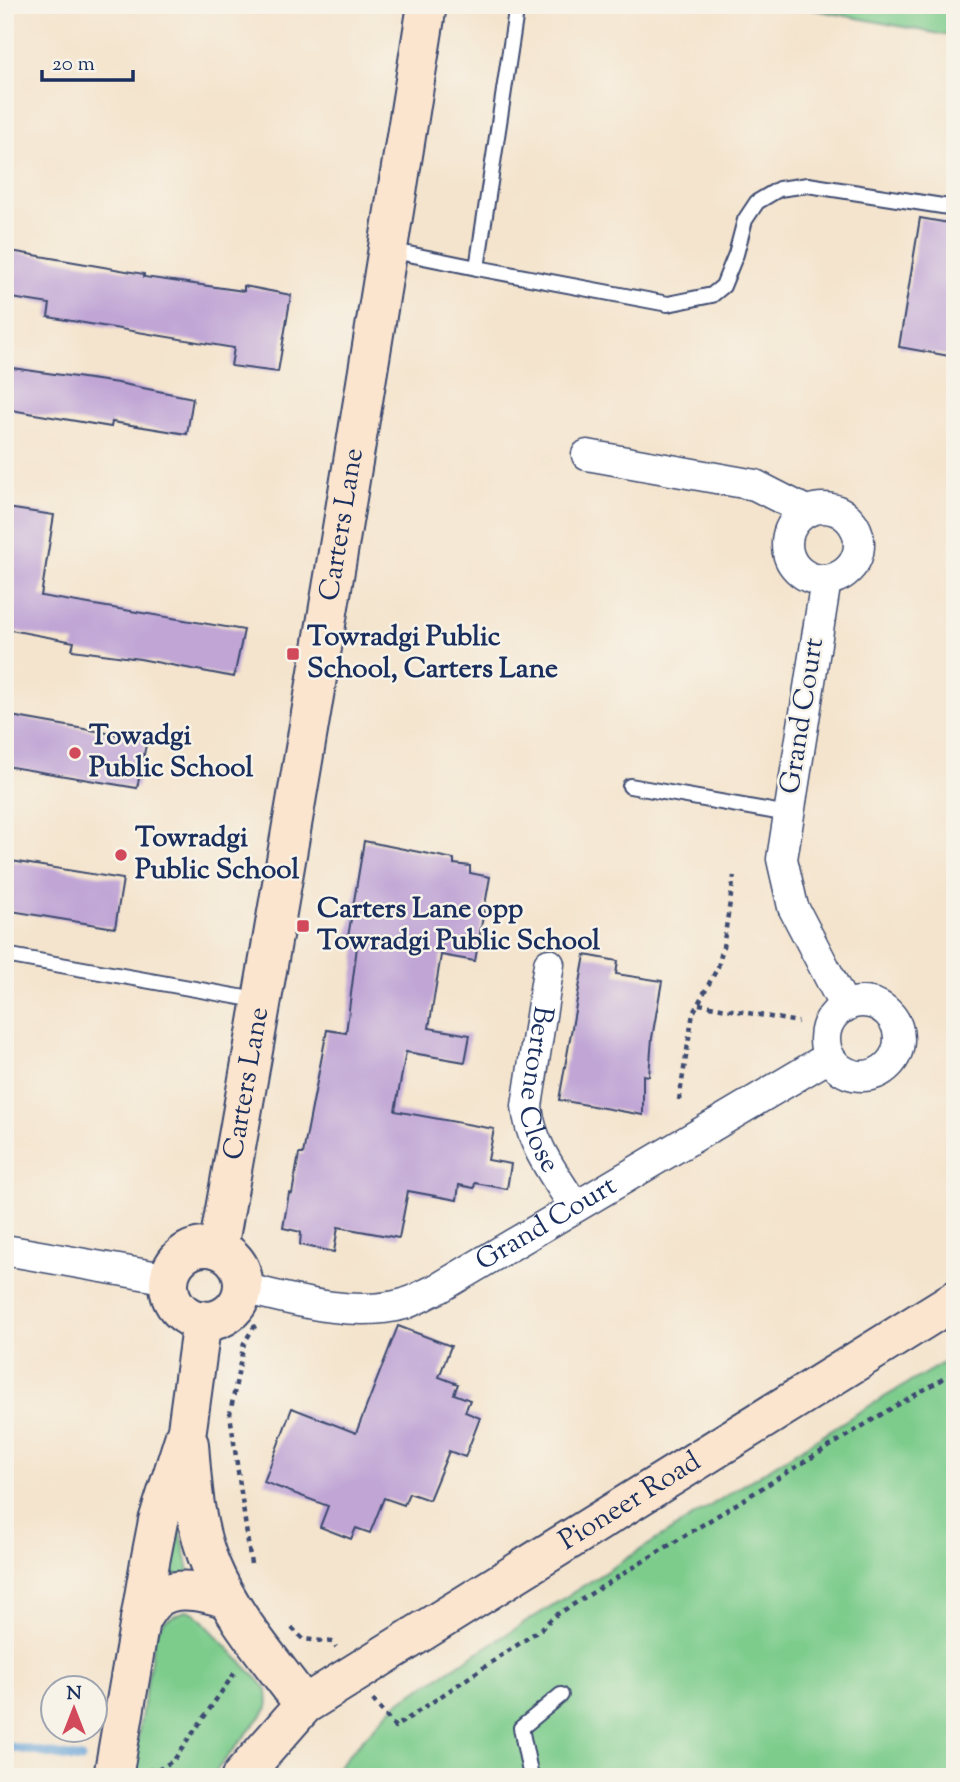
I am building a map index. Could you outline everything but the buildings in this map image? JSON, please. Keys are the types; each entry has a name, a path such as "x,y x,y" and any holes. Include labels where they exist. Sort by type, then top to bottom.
{"main road":[{"name":"Carters Lane","path":"218,1249 263,1001 426,5"},
{"path":"208,1247 229,1255 238,1264 243,1288 234,1309 214,1320 202,1320 181,1311 174,1301 170,1279 173,1269 187,1252 208,1247"},
{"name":"Pioneer Road","path":"242,1777 304,1705 955,1300"},
{"path":"114,1771 158,1521 187,1429 202,1320"},
{"path":"187,1429 197,1523 210,1565 227,1600"},
{"path":"140,1620 155,1601 165,1594 192,1591 209,1593 227,1600 271,1631 304,1705 302,1736 276,1777"}],"street":[{"path":"587,455 755,485 806,511"},
{"path":"816,508 839,511 856,528 859,551 855,562 837,578 813,579 802,574 787,554 789,530 796,519 806,511 816,508"},
{"name":"Grand Court","path":"826,580 782,859 793,908 845,1007"},
{"name":"Bertone Close","path":"549,964 527,1106 528,1121 534,1139 575,1206"},
{"path":"869,1003 881,1007 891,1015 900,1038 893,1061 884,1070 873,1075 848,1074 837,1067 830,1057 825,1034 835,1014 845,1007 869,1003"},
{"name":"Grand Court","path":"243,1288 344,1307 375,1309 405,1304 439,1288 830,1057"},
{"path":"5,1250 170,1279"}],"lane":[{"path":"477,268 517,5"},
{"path":"387,250 668,304 712,295 723,286 736,254 745,220 757,202 779,189 808,185 955,208"},
{"path":"630,786 788,814"},
{"path":"5,955 263,1001"},
{"path":"531,1777 521,1728 561,1695"},
{"path":"951,1777 955,1750"}],"path":[{"path":"679,1100 693,1013 721,957 734,876"},
{"path":"699,1004 798,1022"},
{"path":"251,1566 230,1414 244,1343 254,1327 269,1320"},
{"path":"114,1771 158,1770 174,1760 243,1661 271,1631 332,1643 352,1674 395,1727 541,1629 553,1617 955,1372"}],"green space":[{"path":"790,5 955,5 955,37"},
{"path":"955,1356 955,1777 328,1777 396,1704 859,1412"},
{"path":"176,1510 191,1580 164,1581"},
{"path":"187,1610 195,1613 267,1689 268,1708 211,1777 131,1777 155,1635 165,1620"}],"waterway":[{"path":"5,1746 81,1759"}],"place":[{"name":"Towradgi Public School, Carters Lane","path":"293,654"},
{"name":"Towadgi Public School","path":"75,753"},
{"name":"Towradgi Public School","path":"121,855"},
{"name":"Carters Lane opp Towradgi Public School","path":"303,926"}]}
